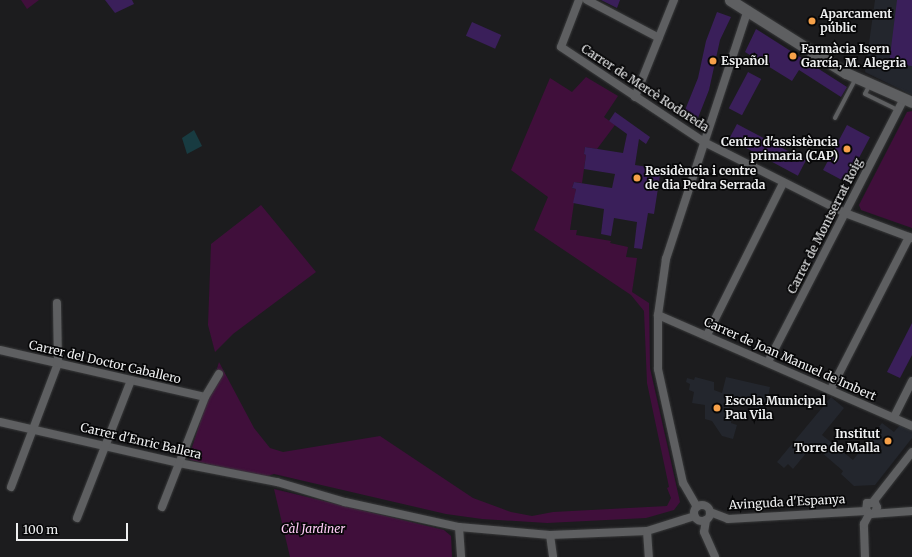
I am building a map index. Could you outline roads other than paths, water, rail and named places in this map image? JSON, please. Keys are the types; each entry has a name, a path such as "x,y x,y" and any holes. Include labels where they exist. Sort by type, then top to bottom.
{"street":[{"name":"Carrer de Mercè Rodoreda","path":"579,0 560,47 704,142 845,213 910,238"},
{"path":"587,0 659,38"},
{"path":"635,97 674,0"},
{"path":"730,0 856,77 907,101"},
{"path":"706,520 701,521 695,516 697,508 684,483 658,369 658,315 666,259 748,10"},
{"name":"Carrer de Montserrat Roig","path":"768,362 898,110 907,101"},
{"path":"707,334 783,183"},
{"path":"831,389 910,238"},
{"path":"11,487 58,363 57,303"},
{"name":"Carrer de Joan Manuel de Imbert","path":"658,315 707,334 912,426"},
{"name":"Carrer del Doctor Caballero","path":"0,350 205,397"},
{"path":"162,507 205,397 219,374"},
{"path":"77,518 131,380"},
{"path":"894,417 912,381"},
{"name":"Carrer d'Enric Ballera","path":"0,422 179,463 277,482 345,502 459,526 550,535 647,530 695,516"},
{"path":"865,557 864,524 870,512 867,503 874,502 912,452"},
{"path":"697,508 704,506 710,512 706,520 704,532 715,557"},
{"name":"Avinguda d'Espanya","path":"710,512 728,519 912,511"},
{"path":"459,526 461,557"},
{"path":"647,530 649,557"},
{"path":"550,535 552,557"}],"lane":[{"path":"835,118 856,77"},
{"path":"870,84 865,94 898,110"}],"water":[{"path":"194,130 202,146 187,154 182,138"}],"place":[{"name":"Aparcament públic","path":"812,21"},
{"name":"Farmàcia Isern García, M. Alegria","path":"793,56"},
{"name":"Español","path":"713,61"},
{"name":"Centre d'assistència primaria (CAP)","path":"847,149"},
{"name":"Residència i centre de dia Pedra Serrada","path":"637,178"},
{"name":"Escola Municipal Pau Vila","path":"717,408"},
{"name":"Institut Torre de Malla","path":"888,441"}],"park label":[{"name":"Càl Jardiner","path":"313,529"}]}
